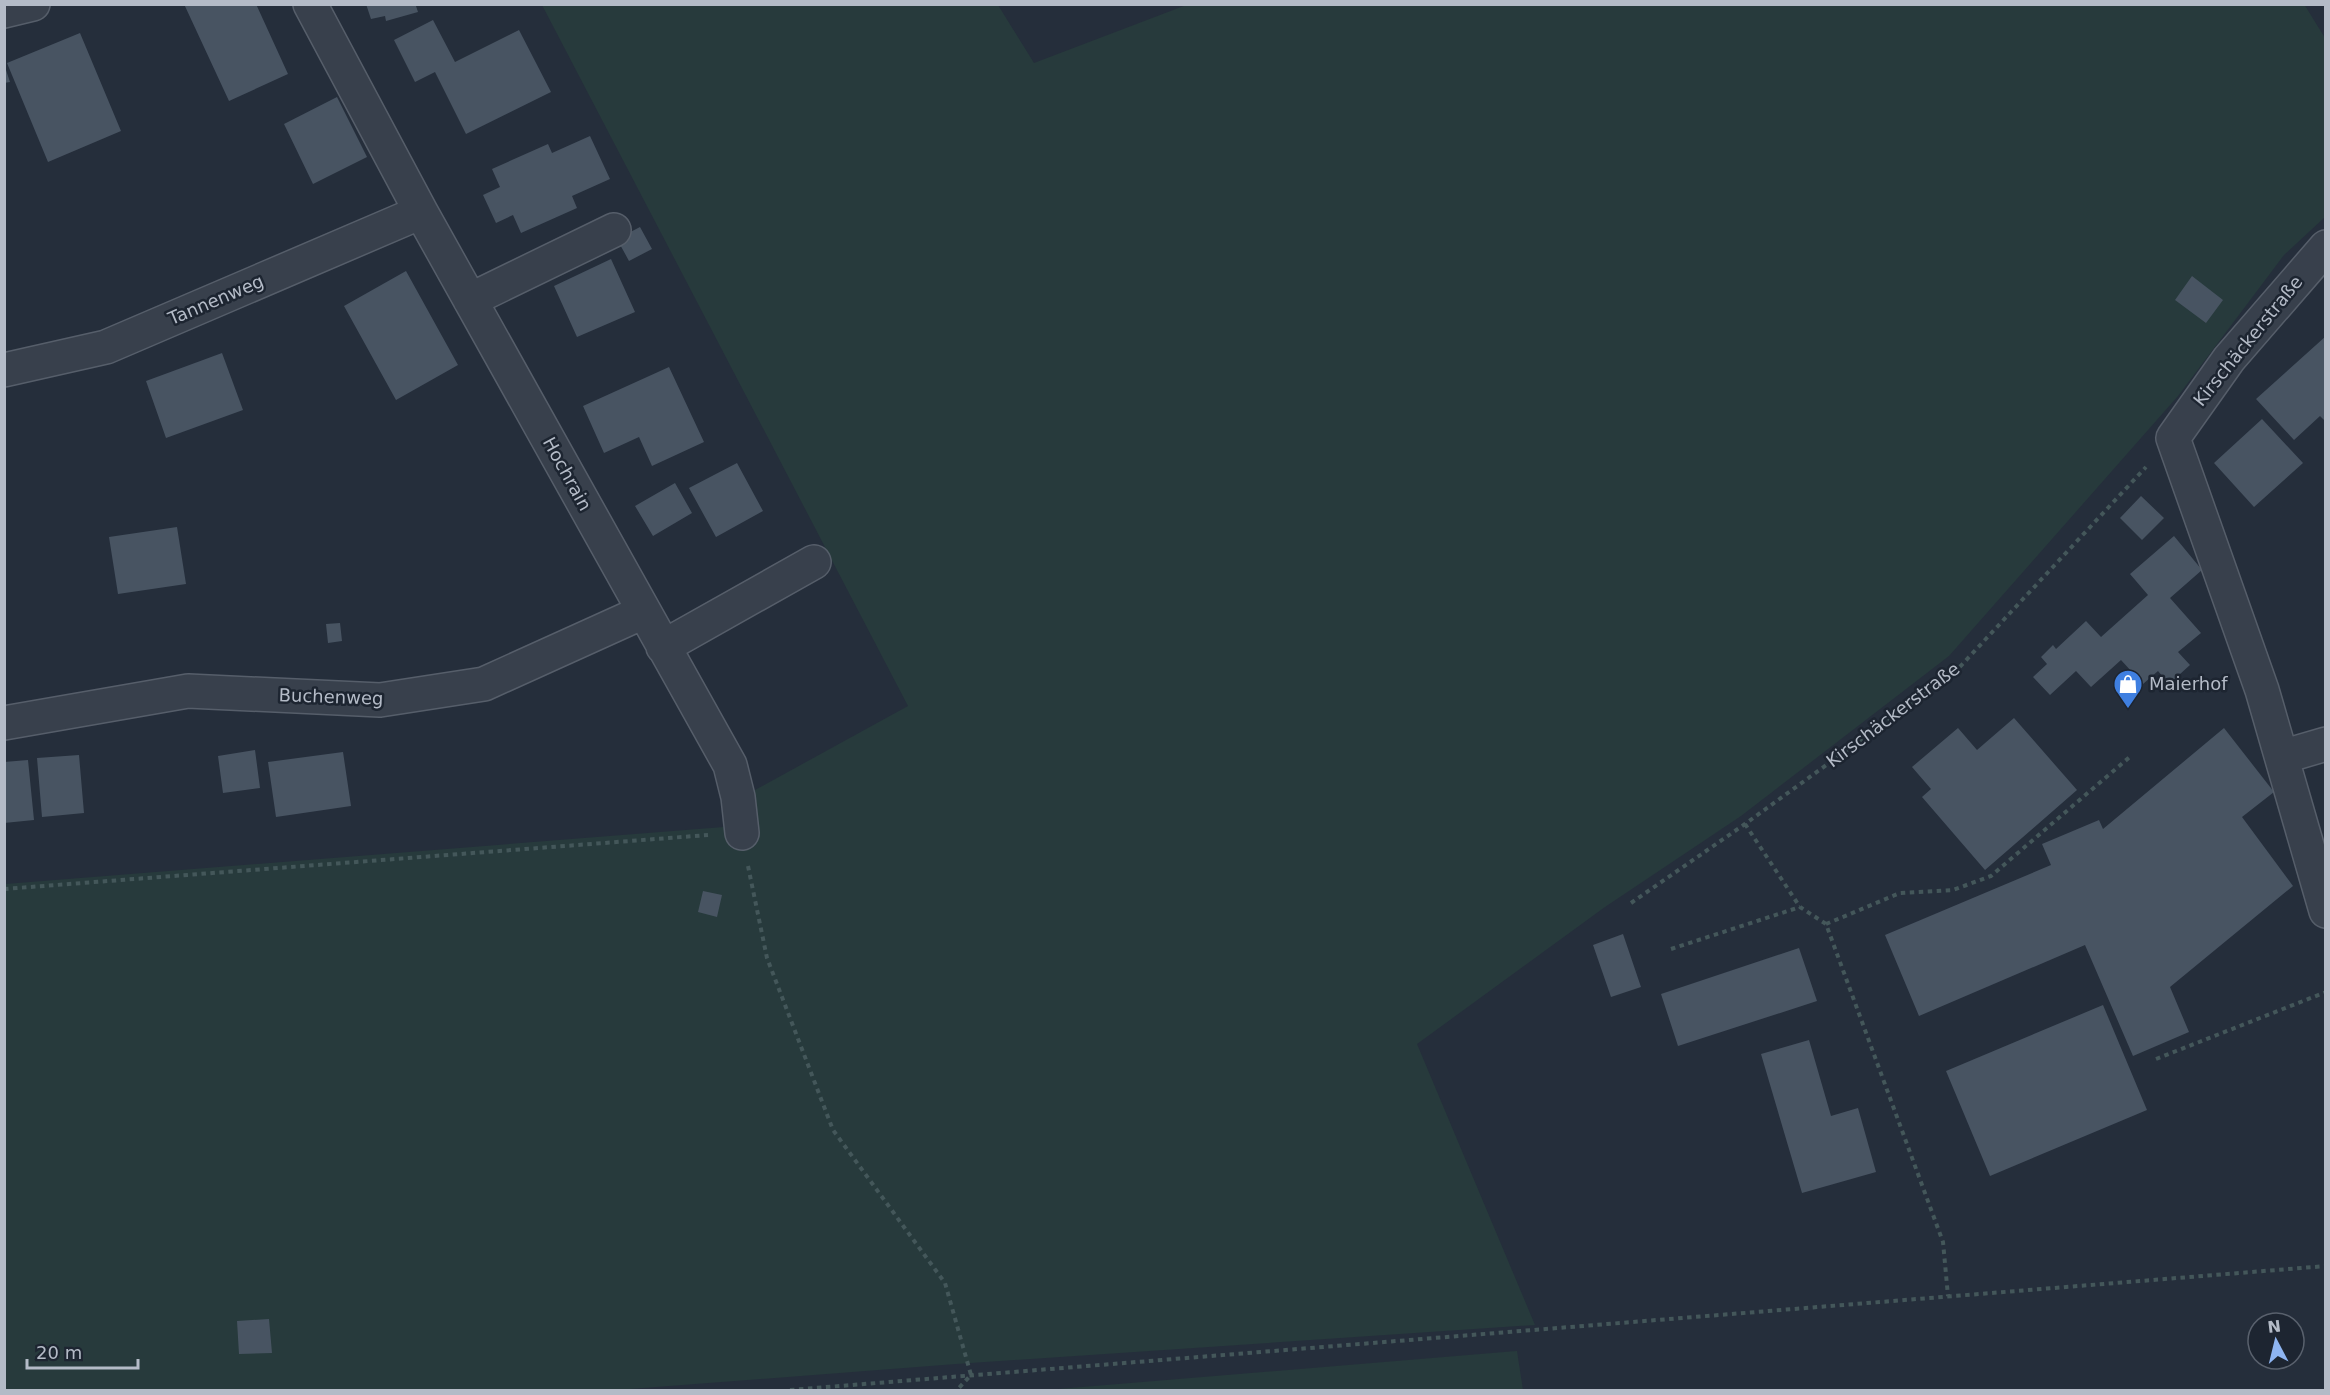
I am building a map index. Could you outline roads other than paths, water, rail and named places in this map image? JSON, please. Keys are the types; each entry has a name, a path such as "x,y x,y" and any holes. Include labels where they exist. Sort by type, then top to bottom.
{"street":[{"path":"4,11 33,4"},
{"name":"Hochrain","path":"310,4 421,212 730,765 738,796 742,833"},
{"name":"Tannenweg","path":"4,370 106,347 421,212"},
{"path":"470,300 614,230"},
{"name":"Kirschäckerstraße","path":"2282,757 2262,690 2174,438 2229,359 2325,247"},
{"path":"663,647 814,562"},
{"name":"Buchenweg","path":"4,723 188,691 380,700 484,684 643,612"},
{"path":"2325,744 2282,757 2325,911"}],"place":[{"name":"Maierhof","path":"2128,710"}]}
